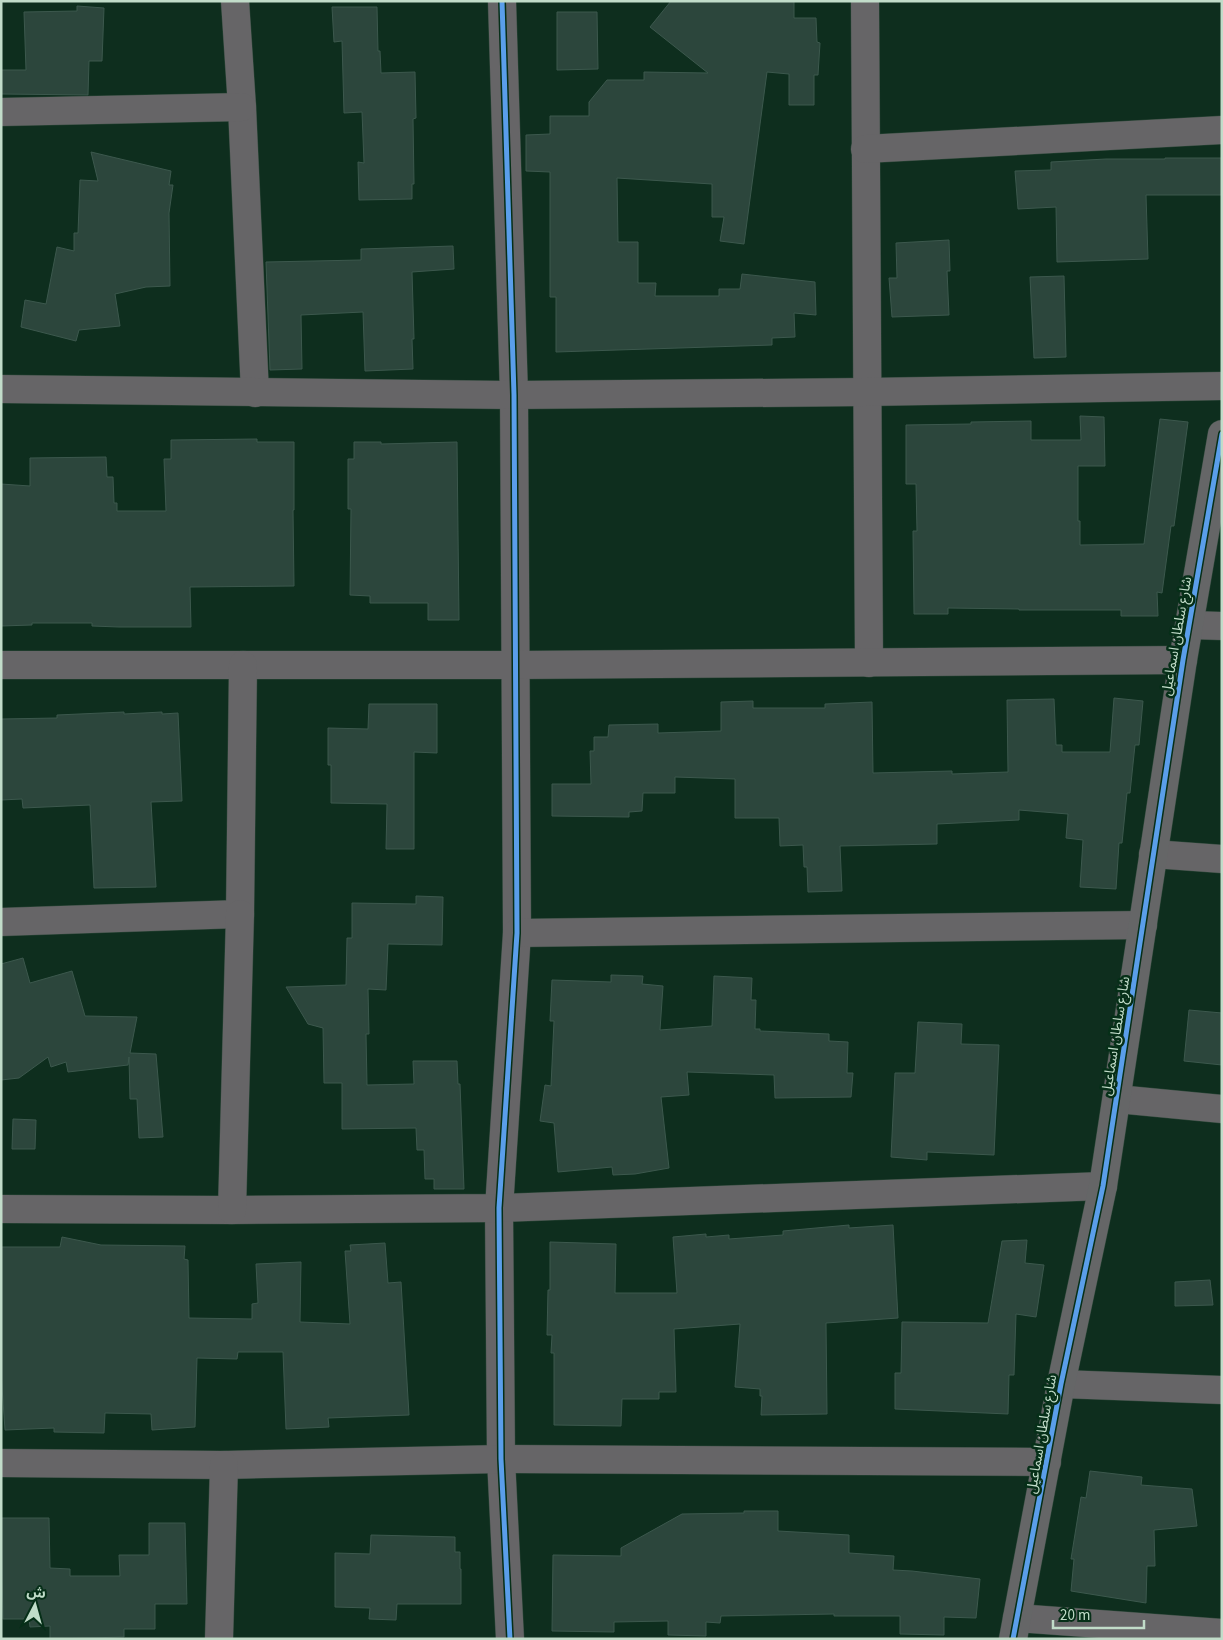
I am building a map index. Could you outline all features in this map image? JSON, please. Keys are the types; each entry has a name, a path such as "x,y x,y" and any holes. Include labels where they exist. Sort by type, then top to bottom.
{"street":[{"path":"235,1 242,107 254,393"},
{"path":"502,1 514,395 516,664 517,932 499,1208 501,1459 510,1639"},
{"path":"864,1 869,663"},
{"path":"1,112 242,107"},
{"path":"865,149 1222,130"},
{"path":"1,389 514,395 1222,386"},
{"name":"شارع سلطان اسماعيل","path":"1016,1628 1060,1384 1103,1186 1183,660 1222,434"},
{"path":"1190,625 1222,626"},
{"path":"1,665 243,666 1183,660"},
{"path":"232,1210 240,914 243,666"},
{"path":"1153,854 1222,859"},
{"path":"1,922 240,914"},
{"path":"517,932 1143,925"},
{"path":"1116,1098 1222,1109"},
{"path":"1,1209 499,1208 1103,1186"},
{"path":"1060,1384 1222,1390"},
{"path":"1,1463 224,1465 501,1459 1047,1462"},
{"path":"219,1639 224,1465"},
{"path":"1016,1628 1222,1633"}],"building":[{"path":"671,1 794,1 794,18 816,18 817,42 820,43 818,75 814,75 814,105 789,105 789,74 767,72 744,244 720,241 724,217 712,217 712,184 617,178 618,242 638,242 638,283 656,283 655,296 719,296 719,289 740,289 742,274 815,282 816,315 794,313 795,337 772,338 772,345 556,352 556,297 550,297 550,172 526,171 526,135 550,134 550,116 589,116 589,102 607,80 644,80 644,72 708,73 650,27"},
{"path":"77,6 104,8 102,61 89,61 88,95 1,94 1,70 26,70 24,12 77,11"},
{"path":"332,7 377,7 378,51 380,51 381,73 415,72 416,118 413,119 414,184 412,184 412,199 359,200 358,162 364,163 362,112 344,113 342,41 334,42"},
{"path":"557,12 597,12 598,69 557,70"},
{"path":"91,152 171,171 169,185 173,185 169,213 170,286 146,287 115,294 120,326 79,330 76,341 21,327 25,300 46,304 57,247 74,251 74,233 78,233 80,180 98,181"},
{"path":"1222,158 1222,195 1146,195 1148,259 1057,262 1056,207 1018,209 1015,171 1051,170 1051,162"},
{"path":"949,240 950,271 947,271 949,315 892,317 889,278 897,278 896,243"},
{"path":"453,246 454,269 412,272 413,369 365,371 363,312 301,315 302,369 270,370 266,262 361,260 361,249"},
{"path":"1064,276 1066,357 1034,358 1030,277"},
{"path":"1080,416 1104,417 1105,466 1078,466 1080,545 1144,544 1160,419 1188,422 1174,526 1171,526 1162,593 1157,592 1158,616 1121,616 1121,610 948,608 948,614 914,614 913,531 917,531 916,484 906,484 906,425 1031,421 1031,440 1081,440"},
{"path":"257,439 257,442 294,442 294,586 190,587 191,627 92,626 92,623 32,623 32,625 1,626 1,484 30,486 30,458 106,457 107,477 113,477 114,503 117,503 117,511 166,511 164,459 171,459 171,440"},
{"path":"354,442 381,442 381,444 457,442 459,620 428,620 428,603 370,603 370,596 350,595 351,509 348,509 348,459 354,459"},
{"path":"1114,698 1143,701 1139,745 1135,745 1130,793 1127,793 1122,843 1119,843 1116,889 1080,887 1083,840 1066,838 1068,814 1019,810 1019,820 937,824 937,844 840,846 842,891 808,892 807,867 804,867 803,845 780,846 779,818 735,818 735,779 675,777 675,793 643,793 642,811 629,812 629,817 552,816 552,784 591,784 590,751 594,751 594,737 608,737 609,725 658,724 658,733 721,731 721,702 753,701 753,708 825,708 825,704 872,702 873,773 952,771 952,774 1008,772 1007,700 1054,699 1056,745 1062,745 1062,752 1110,752"},
{"path":"369,704 437,704 437,753 414,752 414,849 386,849 387,804 331,803 331,765 328,765 328,728 368,729"},
{"path":"124,712 124,714 178,713 182,801 151,802 156,887 94,888 90,805 23,808 22,799 1,800 1,719 57,718 57,715"},
{"path":"416,896 443,897 442,945 388,944 386,990 368,989 369,1034 366,1034 367,1085 414,1084 413,1061 457,1061 458,1084 460,1084 464,1189 434,1189 434,1179 425,1179 424,1150 417,1150 416,1128 342,1129 342,1083 324,1083 323,1028 308,1024 286,987 346,985 347,938 352,938 352,903 416,904"},
{"path":"23,958 30,983 72,971 85,1016 137,1017 130,1053 156,1054 163,1137 139,1138 137,1099 130,1099 129,1057 128,1065 68,1072 66,1062 51,1067 48,1057 19,1078 1,1080 1,964"},
{"path":"611,975 643,976 642,984 663,986 660,1030 712,1026 714,976 752,978 751,1000 756,1000 755,1029 760,1029 760,1031 829,1034 829,1041 848,1042 847,1073 853,1073 851,1097 775,1098 774,1075 687,1072 689,1095 661,1097 669,1168 635,1174 613,1175 612,1167 558,1172 554,1123 540,1121 545,1085 551,1086 554,1021 550,1021 552,980 611,982"},
{"path":"1189,1010 1222,1013 1222,1065 1184,1061"},
{"path":"918,1022 962,1024 961,1044 999,1045 994,1155 927,1152 927,1160 891,1157 895,1073 915,1073"},
{"path":"13,1119 36,1120 35,1149 12,1149"},
{"path":"849,1225 849,1228 893,1225 898,1318 826,1323 827,1414 761,1415 762,1396 760,1396 760,1389 735,1387 740,1324 674,1329 676,1392 659,1392 659,1399 622,1399 621,1426 554,1425 554,1353 551,1353 552,1335 547,1335 548,1290 550,1290 550,1242 616,1244 615,1293 677,1293 673,1237 706,1234 706,1237 729,1235 729,1239 783,1235 783,1231"},
{"path":"62,1237 101,1245 185,1246 184,1259 188,1260 189,1318 252,1319 252,1304 258,1303 256,1264 301,1262 300,1322 350,1324 345,1251 351,1251 350,1245 385,1243 388,1283 401,1282 409,1415 328,1418 329,1427 286,1429 283,1352 238,1352 237,1359 197,1358 195,1427 152,1430 151,1414 105,1413 104,1433 54,1432 54,1428 5,1430 1,1372 1,1247 60,1247"},
{"path":"1027,1240 1025,1263 1044,1265 1036,1317 1016,1314 1014,1375 1009,1375 1008,1414 895,1409 895,1373 901,1373 902,1322 988,1323 1002,1241"},
{"path":"1210,1280 1213,1305 1175,1306 1175,1282"},
{"path":"1090,1471 1142,1477 1141,1485 1192,1489 1197,1526 1154,1530 1155,1566 1147,1566 1146,1603 1071,1591 1074,1559 1071,1559 1081,1497 1086,1498"},
{"path":"744,1511 778,1511 778,1531 849,1535 849,1553 894,1556 893,1570 980,1579 976,1618 944,1617 944,1635 900,1634 900,1616 834,1616 834,1614 721,1616 720,1623 706,1622 706,1636 668,1635 668,1621 614,1622 614,1632 552,1631 553,1555 621,1556 621,1548 682,1514 744,1513"},
{"path":"1,1518 49,1518 50,1568 70,1569 70,1576 120,1576 119,1555 149,1555 149,1523 185,1523 187,1604 155,1604 155,1629 124,1629 124,1637 50,1639 50,1626 30,1627 29,1619 3,1619"},
{"path":"371,1535 455,1537 455,1552 460,1552 461,1604 397,1604 396,1620 369,1619 370,1608 335,1607 335,1553 370,1554"}],"cycle path":[{"path":"502,1 514,395 517,933 499,1208 501,1459 510,1639"},
{"path":"1013,1639 1061,1384 1103,1186 1183,660 1222,434"}]}
